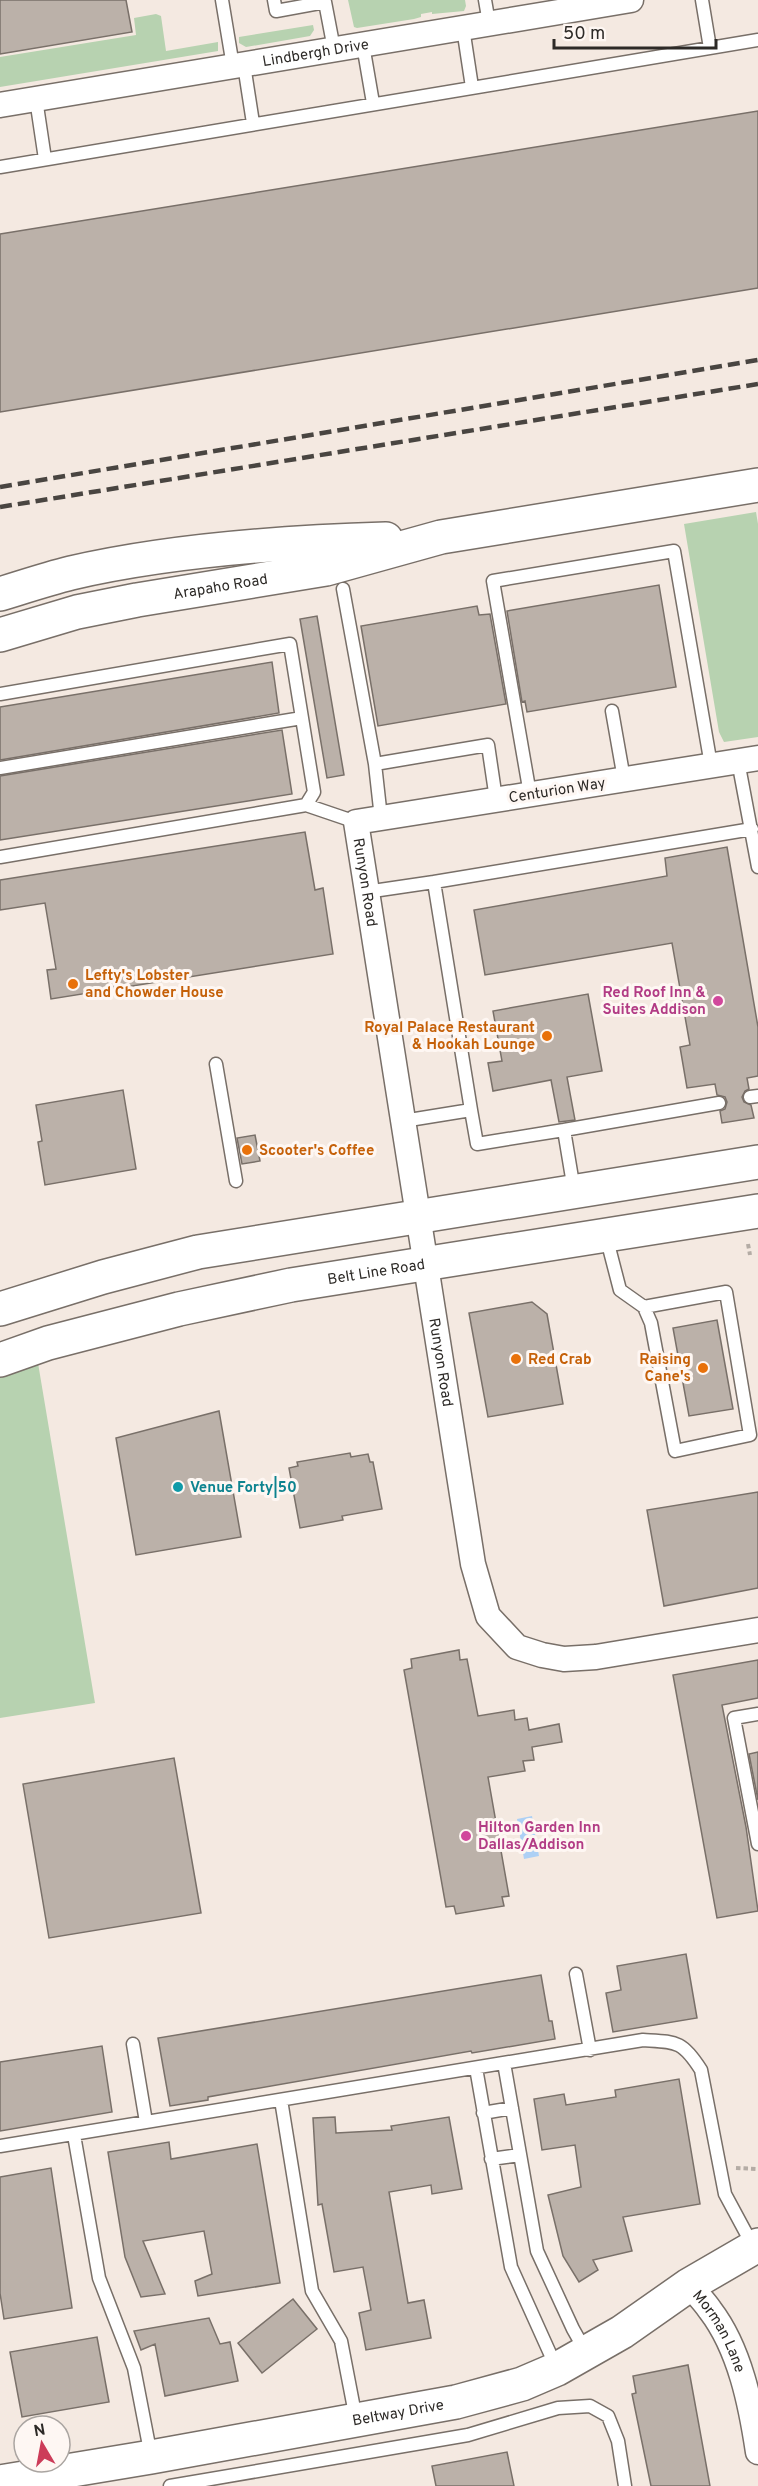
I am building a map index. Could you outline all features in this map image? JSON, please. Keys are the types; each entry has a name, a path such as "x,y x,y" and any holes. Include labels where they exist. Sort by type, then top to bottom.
{"main road":[{"name":"Arapaho Road","path":"0,635 77,612 326,569 441,537 758,485"},
{"name":"Arapaho Road","path":"0,594 70,573 153,558 313,541 441,537"},
{"path":"0,1309 103,1277 198,1252 758,1162"},
{"name":"Belt Line Road","path":"0,1360 48,1343 180,1308 291,1284 758,1211"},
{"name":"Beltway Drive","path":"0,2482 456,2402 522,2384 587,2353 622,2332 689,2285 756,2246"}],"street":[{"name":"Lindbergh Drive","path":"0,105 463,28 487,12 623,1"},
{"name":"Centurion Way","path":"356,822 748,759"},
{"name":"Runyon Road","path":"356,822 473,1564 488,1616 517,1647 564,1659 596,1657 758,1630"},
{"name":"Morman Lane","path":"689,2285 711,2312 730,2347 754,2421 758,2452"}],"lane":[{"path":"222,0 253,123"},
{"path":"274,0 276,11 326,2 334,49"},
{"path":"702,0 710,48"},
{"path":"463,28 472,87"},
{"path":"0,167 758,40"},
{"path":"363,45 373,103"},
{"path":"36,99 45,159"},
{"path":"530,794 493,581 674,551 711,765"},
{"path":"343,589 375,764 381,818"},
{"path":"0,694 290,644 314,792 306,805"},
{"path":"612,711 624,779"},
{"path":"0,768 302,718"},
{"path":"375,764 488,746 496,799"},
{"path":"748,759 752,829 758,867"},
{"path":"0,856 306,805 356,822"},
{"path":"366,892 752,829"},
{"path":"434,882 477,1144 718,1103"},
{"path":"216,1064 236,1181"},
{"path":"403,1121 471,1110"},
{"path":"564,1130 574,1192"},
{"path":"606,1235 621,1290 645,1308 651,1323 675,1451 750,1435 726,1292 645,1308"},
{"path":"758,1714 734,1718 758,1844"},
{"path":"576,1974 590,2050"},
{"path":"0,2146 643,2040 675,2042 690,2052 701,2070 725,2194 756,2246"},
{"path":"133,2044 146,2122"},
{"path":"504,2063 537,2251 573,2329 587,2353"},
{"path":"476,2068 511,2266 557,2369"},
{"path":"282,2100 312,2291 341,2341 356,2420"},
{"path":"483,2113 512,2108"},
{"path":"74,2134 99,2278 134,2368 151,2457"},
{"path":"491,2160 520,2155"},
{"path":"170,2486 468,2435 558,2409 590,2406 608,2416 618,2441 625,2486"}],"path":[{"path":"748,1244 750,1255"}],"green space":[{"path":"348,0 465,0 466,6 464,11 432,14 432,12 421,14 421,17 414,19 357,28 354,27"},
{"path":"156,14 161,16 166,51 218,42 218,51 0,87 0,57 136,35 134,18"},
{"path":"313,25 314,30 310,36 246,47 239,43 239,37"},
{"path":"756,512 758,524 758,737 724,742 719,732 684,524"},
{"path":"38,1363 95,1703 0,1718 0,1378"}],"water":[{"path":"532,1816 539,1856 524,1859 517,1819"}],"building":[{"path":"0,0 126,0 132,32 0,54"},
{"path":"758,111 758,288 0,412 0,234"},
{"path":"659,585 676,687 527,712 525,701 522,702 507,611"},
{"path":"477,606 479,615 490,614 506,704 378,726 361,626"},
{"path":"317,616 344,775 327,778 300,619"},
{"path":"272,662 279,713 0,760 0,707"},
{"path":"282,730 292,794 0,840 0,776"},
{"path":"305,832 315,890 323,888 333,954 51,999 47,970 56,969 45,903 0,910 0,880"},
{"name":"Red Roof Inn & Suites Addison","path":"727,847 758,1027 758,1076 747,1078 749,1089 742,1097 744,1102 751,1105 754,1118 722,1123 720,1111 725,1109 727,1102 725,1097 717,1095 715,1084 687,1088 680,1047 690,1045 672,943 485,975 474,910 667,876 665,858"},
{"name":"Royal Palace Restaurant & Hookah Lounge","path":"588,994 602,1071 567,1077 575,1120 559,1122 551,1080 493,1091 488,1063 502,1061 493,1011"},
{"path":"123,1090 136,1169 45,1185 38,1142 42,1141 36,1105"},
{"name":"Scooter's Coffee","path":"255,1135 260,1161 242,1164 237,1138"},
{"name":"Red Crab","path":"532,1302 547,1314 563,1404 488,1417 469,1313"},
{"name":"Raising Cane's","path":"717,1320 733,1409 689,1416 673,1328"},
{"name":"Venue Forty|50","path":"219,1411 241,1537 136,1555 116,1438"},
{"path":"350,1453 351,1457 368,1454 370,1462 373,1462 382,1509 342,1516 343,1520 300,1528 289,1468 298,1466 297,1462"},
{"path":"758,1492 758,1588 664,1606 647,1510"},
{"name":"Hilton Garden Inn Dallas/Addison","path":"459,1650 460,1660 467,1659 478,1716 514,1710 515,1720 527,1718 529,1730 559,1724 562,1742 532,1747 534,1760 523,1761 525,1771 488,1777 509,1896 502,1897 504,1906 456,1914 454,1906 446,1907 404,1670 412,1668 411,1659"},
{"path":"758,1660 758,1698 722,1705 746,1827 758,1911 717,1918 673,1675"},
{"path":"758,1752 758,1800 749,1754"},
{"path":"174,1758 201,1913 49,1938 23,1784"},
{"path":"686,1954 697,2018 613,2032 606,1993 621,1990 617,1966"},
{"path":"541,1975 549,2021 552,2021 555,2039 472,2053 471,2051 208,2097 208,2100 170,2106 158,2038"},
{"path":"102,2046 112,2112 0,2131 0,2062"},
{"path":"679,2079 700,2204 623,2217 632,2251 593,2260 598,2270 579,2282 563,2256 548,2195 581,2187 575,2145 542,2150 534,2099 564,2094 566,2105 616,2097 615,2090"},
{"path":"335,2117 336,2133 392,2130 391,2126 449,2117 462,2189 432,2194 431,2185 389,2192 408,2303 424,2300 431,2338 366,2350 359,2313 371,2310 363,2267 334,2272 322,2204 318,2205 313,2118"},
{"path":"169,2142 171,2159 257,2144 280,2283 198,2296 195,2281 212,2274 204,2231 143,2241 165,2294 141,2297 125,2257 108,2152"},
{"path":"51,2168 72,2308 4,2319 0,2293 0,2177"},
{"path":"293,2299 317,2329 262,2373 238,2343"},
{"path":"209,2318 220,2344 230,2342 238,2381 165,2396 155,2344 141,2350 134,2331"},
{"path":"97,2337 109,2402 39,2414 21,2414 10,2352"},
{"path":"688,2365 710,2486 651,2486 632,2394 636,2393 633,2376"},
{"path":"507,2452 514,2486 436,2486 432,2466"}],"railway":[{"path":"0,487 758,360"},
{"path":"0,507 758,384"}],"place":[{"name":"Lefty's Lobster and Chowder House","path":"73,984"},
{"name":"Red Roof Inn & Suites Addison","path":"718,1001"},
{"name":"Royal Palace Restaurant & Hookah Lounge","path":"547,1036"},
{"name":"Scooter's Coffee","path":"247,1150"},
{"name":"Red Crab","path":"516,1359"},
{"name":"Raising Cane's","path":"703,1368"},
{"name":"Venue Forty|50","path":"178,1487"},
{"name":"Hilton Garden Inn Dallas/Addison","path":"466,1836"}]}
